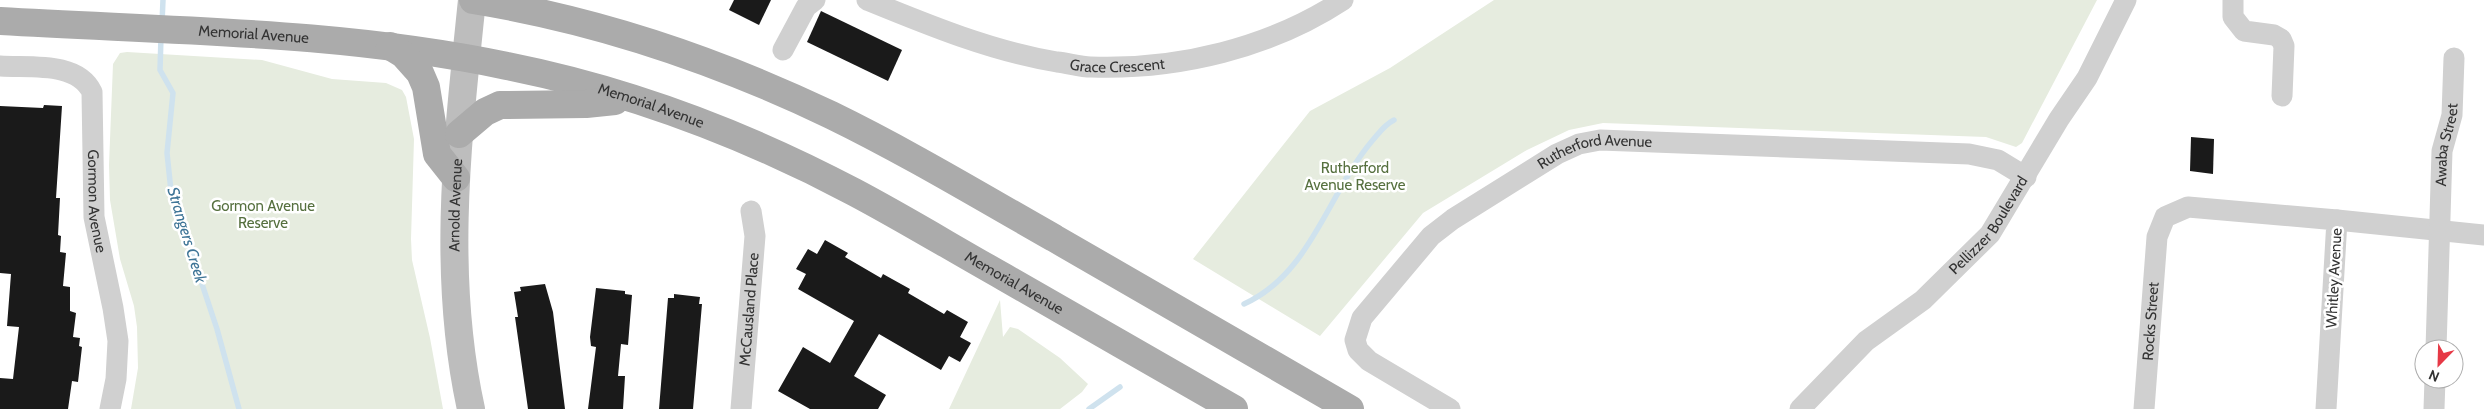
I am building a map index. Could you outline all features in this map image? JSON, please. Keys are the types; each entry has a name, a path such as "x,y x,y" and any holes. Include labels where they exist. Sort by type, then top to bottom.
{"main road":[{"path":"473,0 534,6 725,69 832,116 917,160 1350,409"},
{"name":"Memorial Avenue","path":"0,21 390,46 466,58 544,74 634,100 756,146 854,192 1234,409"},
{"path":"390,46 407,58 420,73 431,113 437,154 456,178"},
{"path":"459,134 485,112 500,105 586,104 634,100"}],"street":[{"name":"Arnold Avenue","path":"470,409 454,299 453,254 459,134 473,0"},
{"path":"783,50 806,7 814,0"},
{"name":"Grace Crescent","path":"867,0 886,4 971,41 1032,58 1090,67 1156,64 1219,54 1277,35 1343,0"},
{"name":"Pellizzer Boulevard","path":"1800,409 1866,341 1923,300 1990,234 2026,177 2059,119 2087,78 2126,0"},
{"path":"2232,0 2233,17 2244,31 2274,35 2280,39 2284,46 2282,96"},
{"name":"Awaba Street","path":"2436,339 2442,151 2452,115 2454,58"},
{"name":"Gormon Avenue","path":"0,66 70,72 84,80 92,92 94,217 118,341 116,379 110,409"},
{"name":"Rutherford Avenue","path":"1450,409 1369,362 1358,350 1355,340 1362,318 1431,236 1453,219 1557,154 1579,144 1607,140 1969,154 1993,158 2026,177"},
{"name":"Whitley Avenue","path":"2159,234 2164,217 2188,208 2337,220 2326,409"},
{"name":"McCausland Place","path":"741,409 755,236 751,211"},
{"path":"2337,220 2484,236"},
{"name":"Rocks Street","path":"2144,409 2147,356 2159,234"},
{"path":"2434,409 2435,389"}],"green space":[{"name":"Rutherford Avenue Reserve","path":"1494,0 2097,0 2022,143 2016,147 1986,137 1603,123 1569,130 1527,150 1423,213 1320,336 1193,259 1310,111 1390,68"},
{"name":"Gormon Avenue Reserve","path":"120,53 262,60 332,79 386,83 402,90 406,97 414,139 412,260 430,338 443,409 131,409 138,368 137,327 134,306 120,259 110,200 109,165 113,64"},
{"path":"1000,300 1003,337 1010,327 1018,329 1060,358 1088,384 1082,392 1060,409 949,409"}],"building":[{"path":"734,0 771,0 759,25 729,10"},
{"path":"821,11 902,50 888,81 807,42"},
{"path":"44,105 62,106 56,198 60,198 58,235 61,236 60,252 66,253 63,286 70,287 70,311 76,313 73,337 80,338 79,346 82,347 78,382 72,381 68,409 0,409 0,378 13,379 19,327 7,326 11,274 0,273 0,106 43,108"},
{"path":"2191,137 2214,139 2213,174 2190,171"},
{"path":"825,240 848,253 845,257 881,278 883,274 910,289 908,293 944,314 947,310 968,322 960,337 971,343 960,362 949,356 941,370 879,334 854,376 886,395 878,409 810,409 778,391 803,347 830,363 854,321 798,289 806,274 796,269 808,249 817,254"},
{"path":"545,284 553,312 565,409 528,409 515,317 518,317 514,292 521,291 520,287"},
{"path":"596,288 625,291 625,294 632,295 628,345 621,344 618,376 625,376 623,409 588,409 596,347 591,346 590,337"},
{"path":"674,294 700,297 699,304 702,304 693,409 659,409 668,298 674,298"}],"waterway":[{"name":"Strangers Creek","path":"162,23 163,0"},
{"name":"Strangers Creek","path":"161,37 160,70 173,93 167,153 171,191 217,329 239,409"},
{"path":"1244,304 1267,291 1286,273 1317,231 1357,162 1382,129 1394,120"},
{"path":"1089,409 1120,387"}]}
